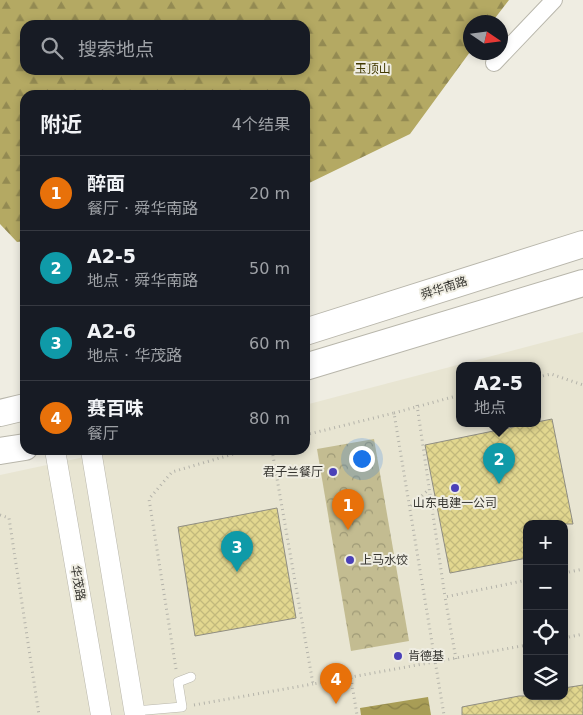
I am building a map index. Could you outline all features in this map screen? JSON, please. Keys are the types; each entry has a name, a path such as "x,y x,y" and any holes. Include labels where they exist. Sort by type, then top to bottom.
{"main road":[{"name":"舜华南路","path":"310,330 583,244"},
{"path":"310,365 583,283"},
{"path":"0,413 20,408"},
{"path":"0,452 20,447"}],"street":[{"path":"494,63 554,0"},
{"name":"华茂路","path":"56,455 98,715"},
{"path":"92,455 135,713"}],"lane":[{"path":"135,713 182,707 178,682 191,677"}],"path":[{"path":"541,376 551,374 583,385"},
{"path":"310,434 456,396"},
{"path":"417,405 428,490 456,658"},
{"path":"394,413 444,715"},
{"path":"178,682 149,499 172,472 230,455"},
{"path":"273,455 313,684"},
{"path":"410,507 428,490"},
{"path":"0,515 9,518 39,715"},
{"path":"568,572 583,569"},
{"path":"445,597 523,581"},
{"path":"568,637 583,634"},
{"path":"182,707 523,646"},
{"path":"351,678 357,715"}],"shaded area":[{"path":"583,332 583,715 0,715 0,475 94,455 310,455 310,404 456,365 456,427 541,427 541,362 469,362"}],"green space":[{"name":"玉顶山","path":"0,0 509,0 497,15 463,15 464,60 410,134 310,183 310,90 20,90 20,242 17,242 0,224"},
{"path":"374,439 409,641 351,651 317,449"}],"water":[{"path":"428,697 431,715 361,715 360,708"}],"building":[{"path":"552,419 573,524 568,524 568,520 523,520 523,559 450,573 425,445 513,427 541,427 541,421"},
{"path":"277,508 296,618 195,636 178,527"},
{"path":"583,685 583,715 462,715 462,707 519,696 523,696 523,700 568,700 568,687"}],"place":[{"name":"君子兰餐厅","path":"333,472"},
{"name":"A2-5","path":"499,484"},
{"name":"山东电建一公司","path":"455,488"},
{"name":"醉面","path":"348,530"},
{"name":"上马水饺","path":"350,560"},
{"name":"A2-6","path":"237,572"},
{"name":"肯德基","path":"398,656"},
{"name":"赛百味","path":"336,704"}]}
